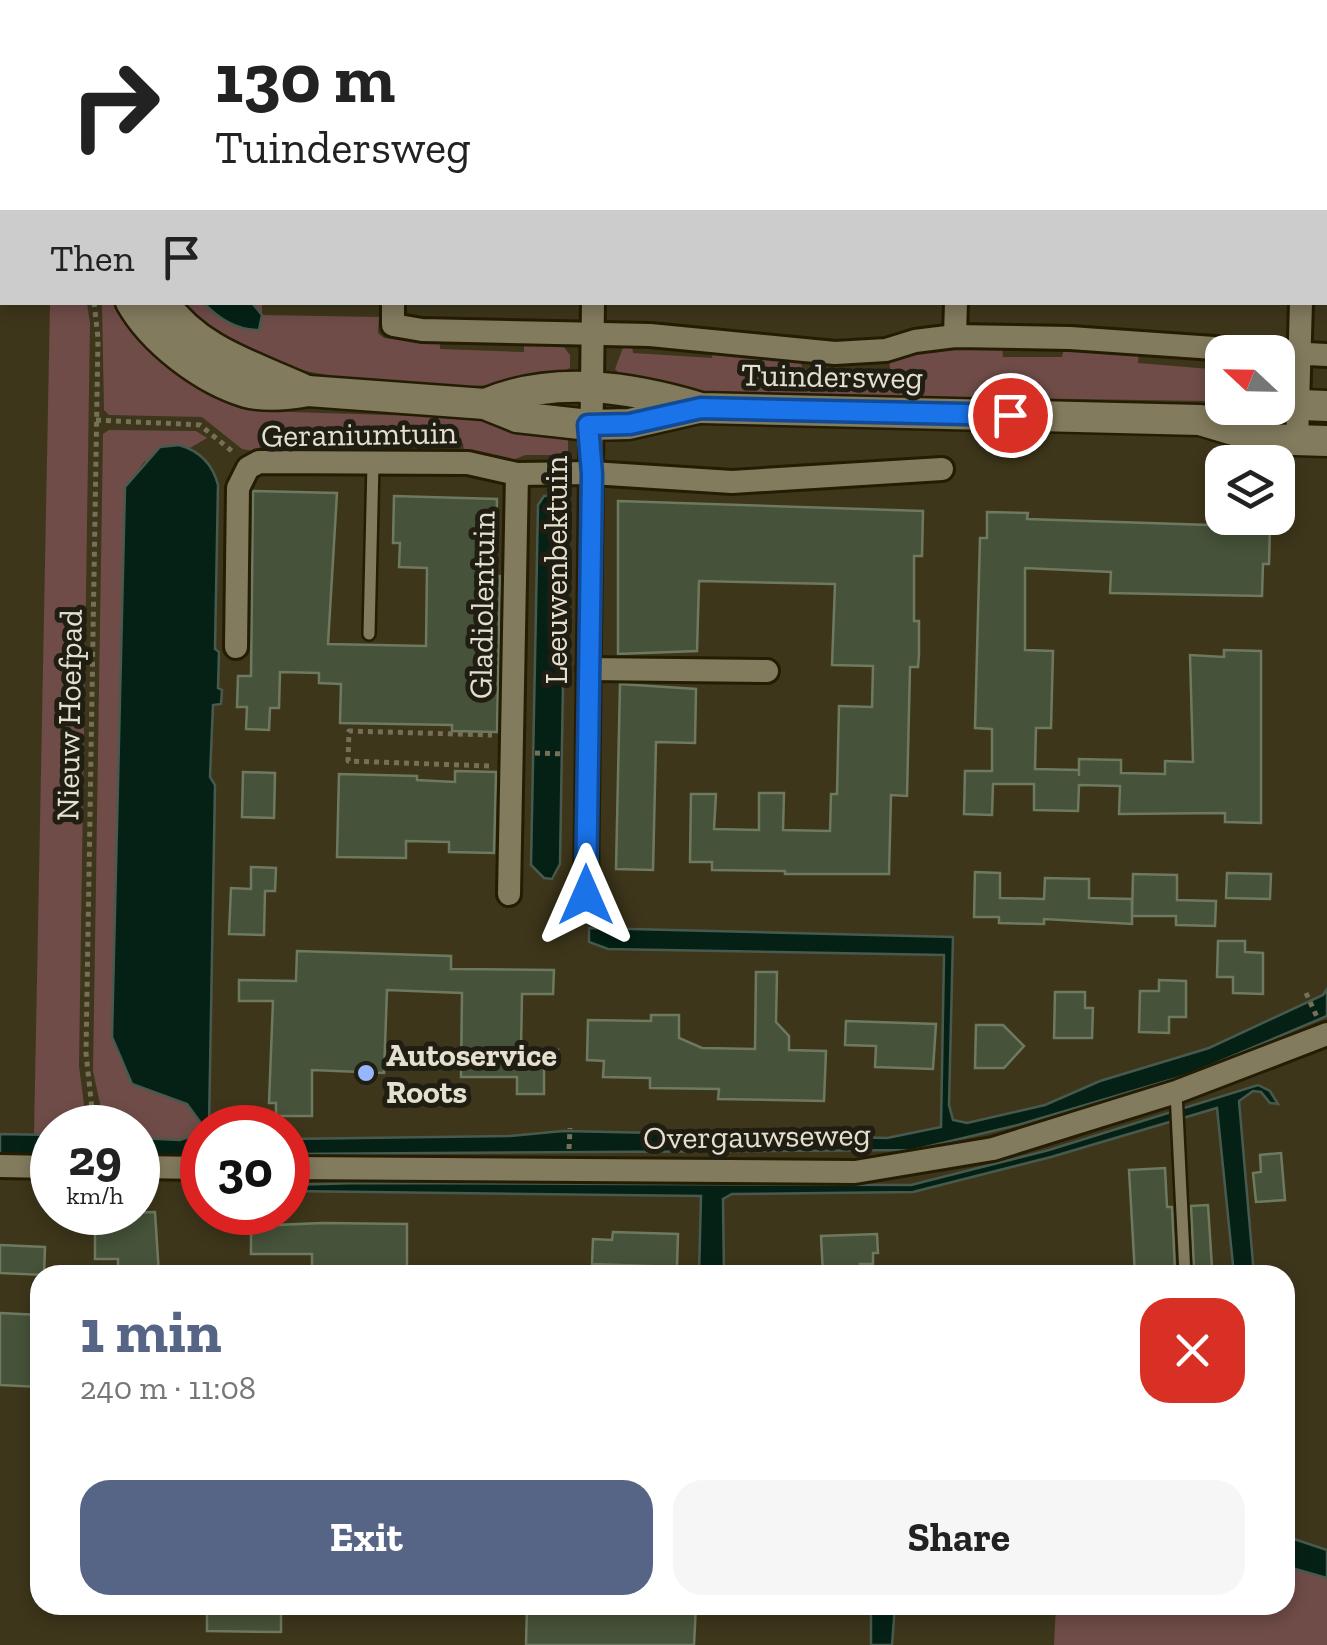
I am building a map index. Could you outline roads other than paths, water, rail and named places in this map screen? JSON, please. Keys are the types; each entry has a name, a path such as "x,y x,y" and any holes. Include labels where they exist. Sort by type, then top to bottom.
{"main road":[{"name":"Tuindersweg","path":"134,305 168,346 219,379 246,392 280,396 308,391 485,404 517,417 588,425 630,424 701,408 1200,420 1236,433 1312,441"},
{"name":"Tuindersweg","path":"166,305 207,346 308,391"},
{"name":"Tuindersweg","path":"485,404 518,390 591,387 659,395 701,408"},
{"name":"Tuindersweg","path":"1200,420 1205,418"}],"street":[{"path":"393,305 392,325 422,330 592,333 835,353 886,350 916,340 955,336 1070,338 1205,348"},
{"name":"Leeuwenbektuin","path":"586,895 592,474 588,425 593,305"},
{"path":"955,336 956,305"},
{"path":"1289,335 1300,305"},
{"path":"1295,354 1327,355"},
{"path":"1301,405 1312,441"},
{"name":"Geraniumtuin","path":"236,647 238,488 248,468 260,462 468,462 517,474 732,482 942,469"},
{"name":"Gladiolentuin","path":"509,894 517,474"},
{"path":"588,670 767,671"},
{"name":"Overgauwseweg","path":"310,1168 855,1172 994,1149 1177,1108 1324,1030"},
{"path":"0,1166 30,1167"}],"lane":[{"path":"368,634 373,461"},
{"path":"1177,1108 1185,1265"}],"place":[{"name":"Autoservice Roots","path":"366,1073"}]}
